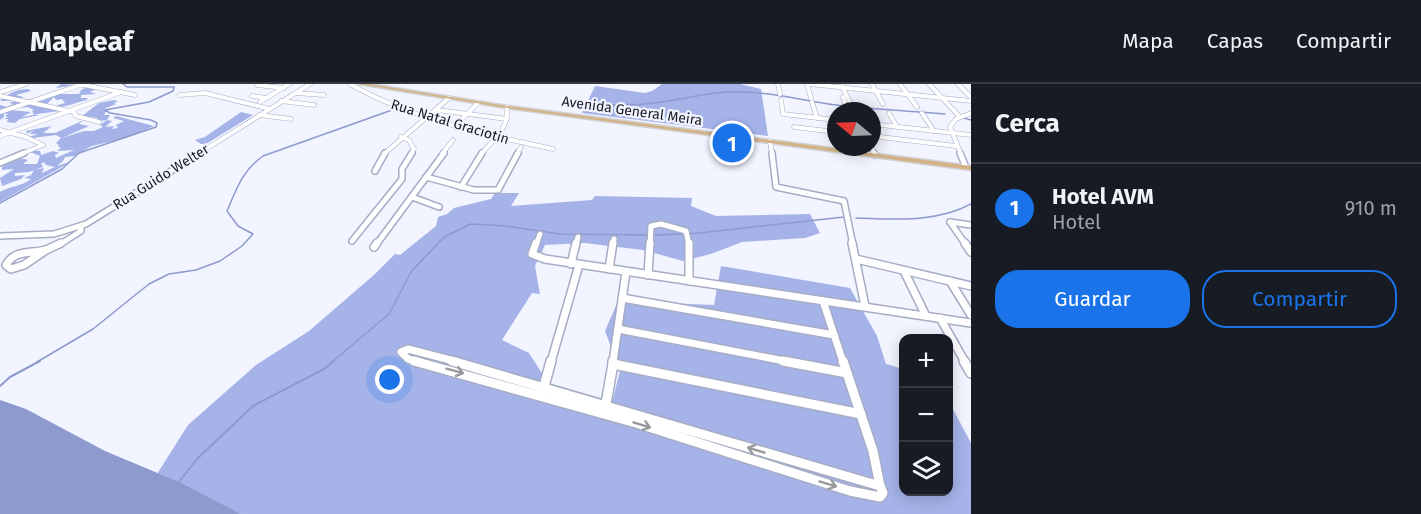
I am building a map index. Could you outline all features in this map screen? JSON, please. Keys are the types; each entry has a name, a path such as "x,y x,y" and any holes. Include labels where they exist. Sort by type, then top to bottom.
{"main road":[{"name":"Avenida General Meira","path":"362,84 508,106 827,146"},
{"name":"Avenida General Meira","path":"367,84 508,106"},
{"name":"Avenida General Meira","path":"881,153 969,166"}],"street":[{"path":"0,94 26,84"},
{"path":"0,110 8,110 80,84 135,95"},
{"name":"Rua Guido Welter","path":"0,236 62,232 81,226 310,84"},
{"name":"Rua Natal Graciotin","path":"351,84 374,98 429,117 498,139 553,149"},
{"path":"778,84 780,94"},
{"path":"817,118 808,84 971,99 968,90 958,84"},
{"path":"872,84 883,104"},
{"path":"900,84 917,107"},
{"path":"929,84 960,117"},
{"path":"257,85 287,85"},
{"path":"260,102 287,85"},
{"path":"840,86 848,102"},
{"path":"187,88 180,95 205,93 270,109"},
{"path":"0,136 120,92"},
{"path":"296,93 324,95"},
{"path":"0,94 75,112 76,116 99,122"},
{"path":"252,96 267,98"},
{"path":"375,171 386,150 450,98"},
{"path":"781,100 783,114 827,119"},
{"path":"281,101 314,105"},
{"path":"456,125 478,103"},
{"path":"461,187 480,156 498,139 506,127 508,106"},
{"path":"437,110 507,119"},
{"path":"889,113 897,127"},
{"path":"922,113 934,131"},
{"path":"969,166 956,146 951,123 971,113"},
{"path":"259,115 291,119"},
{"path":"881,125 971,135"},
{"path":"794,127 827,131"},
{"path":"0,130 43,145 0,163"},
{"path":"352,241 401,181 402,169 414,149 409,140 400,137"},
{"path":"881,137 956,146"},
{"path":"374,247 453,140"},
{"path":"770,140 776,187 844,201 865,306"},
{"path":"426,177 474,190 498,190 521,147"},
{"path":"412,197 439,207"},
{"path":"971,225 950,222 971,252"},
{"path":"648,275 651,226 661,224 686,231 690,248 689,281"},
{"path":"48,250 17,253 7,261 6,265 11,269 19,268 48,250 67,237 81,231 81,226"},
{"path":"62,232 67,237"},
{"path":"540,234 532,254 545,260 971,323"},
{"path":"543,391 575,264 578,237"},
{"path":"609,269 614,239"},
{"path":"856,260 971,286"},
{"path":"904,271 926,316"},
{"path":"605,410 626,272"},
{"path":"950,281 971,315"},
{"path":"622,298 834,335"},
{"path":"543,391 408,359 401,352 413,349 605,410 880,486 873,452 823,301"},
{"path":"940,318 971,373"},
{"path":"618,329 847,373"},
{"path":"613,364 861,414"}],"shaded area":[{"path":"61,84 76,85 60,94 79,94 81,90 92,84 101,87 90,92 97,94 81,95 81,98 89,100 66,106 52,107 65,103 62,99 56,100 54,97 46,105 41,105 42,102 35,102 70,86 56,88"},
{"path":"662,84 740,84 761,89 768,136 582,113 595,86 645,93"},
{"path":"28,89 31,91 16,95 23,97 21,99 30,100 18,107 33,104 60,111 37,114 35,115 40,115 20,119 15,123 7,122 8,119 4,119 8,117 5,116 8,114 4,113 4,117 0,120 0,113 10,110 31,112 22,117 34,115 32,111 34,110 28,107 0,109 0,105 7,107 13,104 9,103 14,101 0,101 5,96"},
{"path":"118,101 104,109 107,110 104,115 110,115 107,120 99,121 97,118 82,116 99,103"},
{"path":"241,112 253,115 206,144 195,140 205,137"},
{"path":"116,116 154,126 126,138 92,146 74,156 65,157 57,166 69,162 67,164 0,202 0,192 28,181 31,179 24,178 31,175 34,170 15,173 15,176 25,175 21,179 2,186 0,178 14,169 2,170 2,167 21,159 28,160 23,164 37,164 40,156 30,152 40,148 36,151 40,151 41,155 53,151 59,153 55,155 56,158 74,150 57,151 61,148 56,143 61,138 56,135 32,138 29,137 38,134 30,134 34,130 25,135 28,132 25,131 52,126 43,133 55,133 84,120 79,124 89,126 62,138 84,131 94,131 103,127 100,125 107,120 112,121 105,127 118,128 116,125 124,121 113,118","holes":["44,162 46,165 55,167 42,173 44,168 35,170 43,167 41,164"]},
{"path":"495,193 519,193 511,206 592,200 595,196 692,198 691,206 716,216 810,214 820,233 805,238 742,242 711,254 683,261 643,250 584,243 545,245 535,266 540,294 532,293 502,340 529,353 565,409 612,402 620,371 605,331 618,301 714,305 721,266 850,288 877,336 886,364 899,368 899,496 953,496 953,409 971,443 971,514 241,514 157,474 188,425 256,365 309,331 395,254 400,255 436,226 438,217 454,208 491,199"},
{"path":"0,400 26,409 105,451 179,482 241,514 0,514"}],"waterway":[{"path":"0,203 62,169 79,153 156,127 157,123 151,120 110,113 105,110 149,102 173,91 174,87 127,87 123,84"},
{"path":"588,112 608,105 645,104 708,94 745,92 836,105 945,114"},
{"path":"37,362 93,329 149,284 169,274 196,270 220,261 242,246 253,234 238,226 227,211 245,174 263,156 392,110"},
{"path":"964,118 971,120"},
{"path":"856,218 930,217 971,204"},
{"path":"690,234 844,217"},
{"path":"332,362 389,314 411,272 444,237 471,224 506,226 560,234 649,235"},
{"path":"654,235 685,234"},
{"path":"0,386 10,377 40,361"},
{"path":"178,483 197,459 253,406 324,369 334,361"}],"place":[{"name":"Hotel AVM","path":"732,143"}]}
